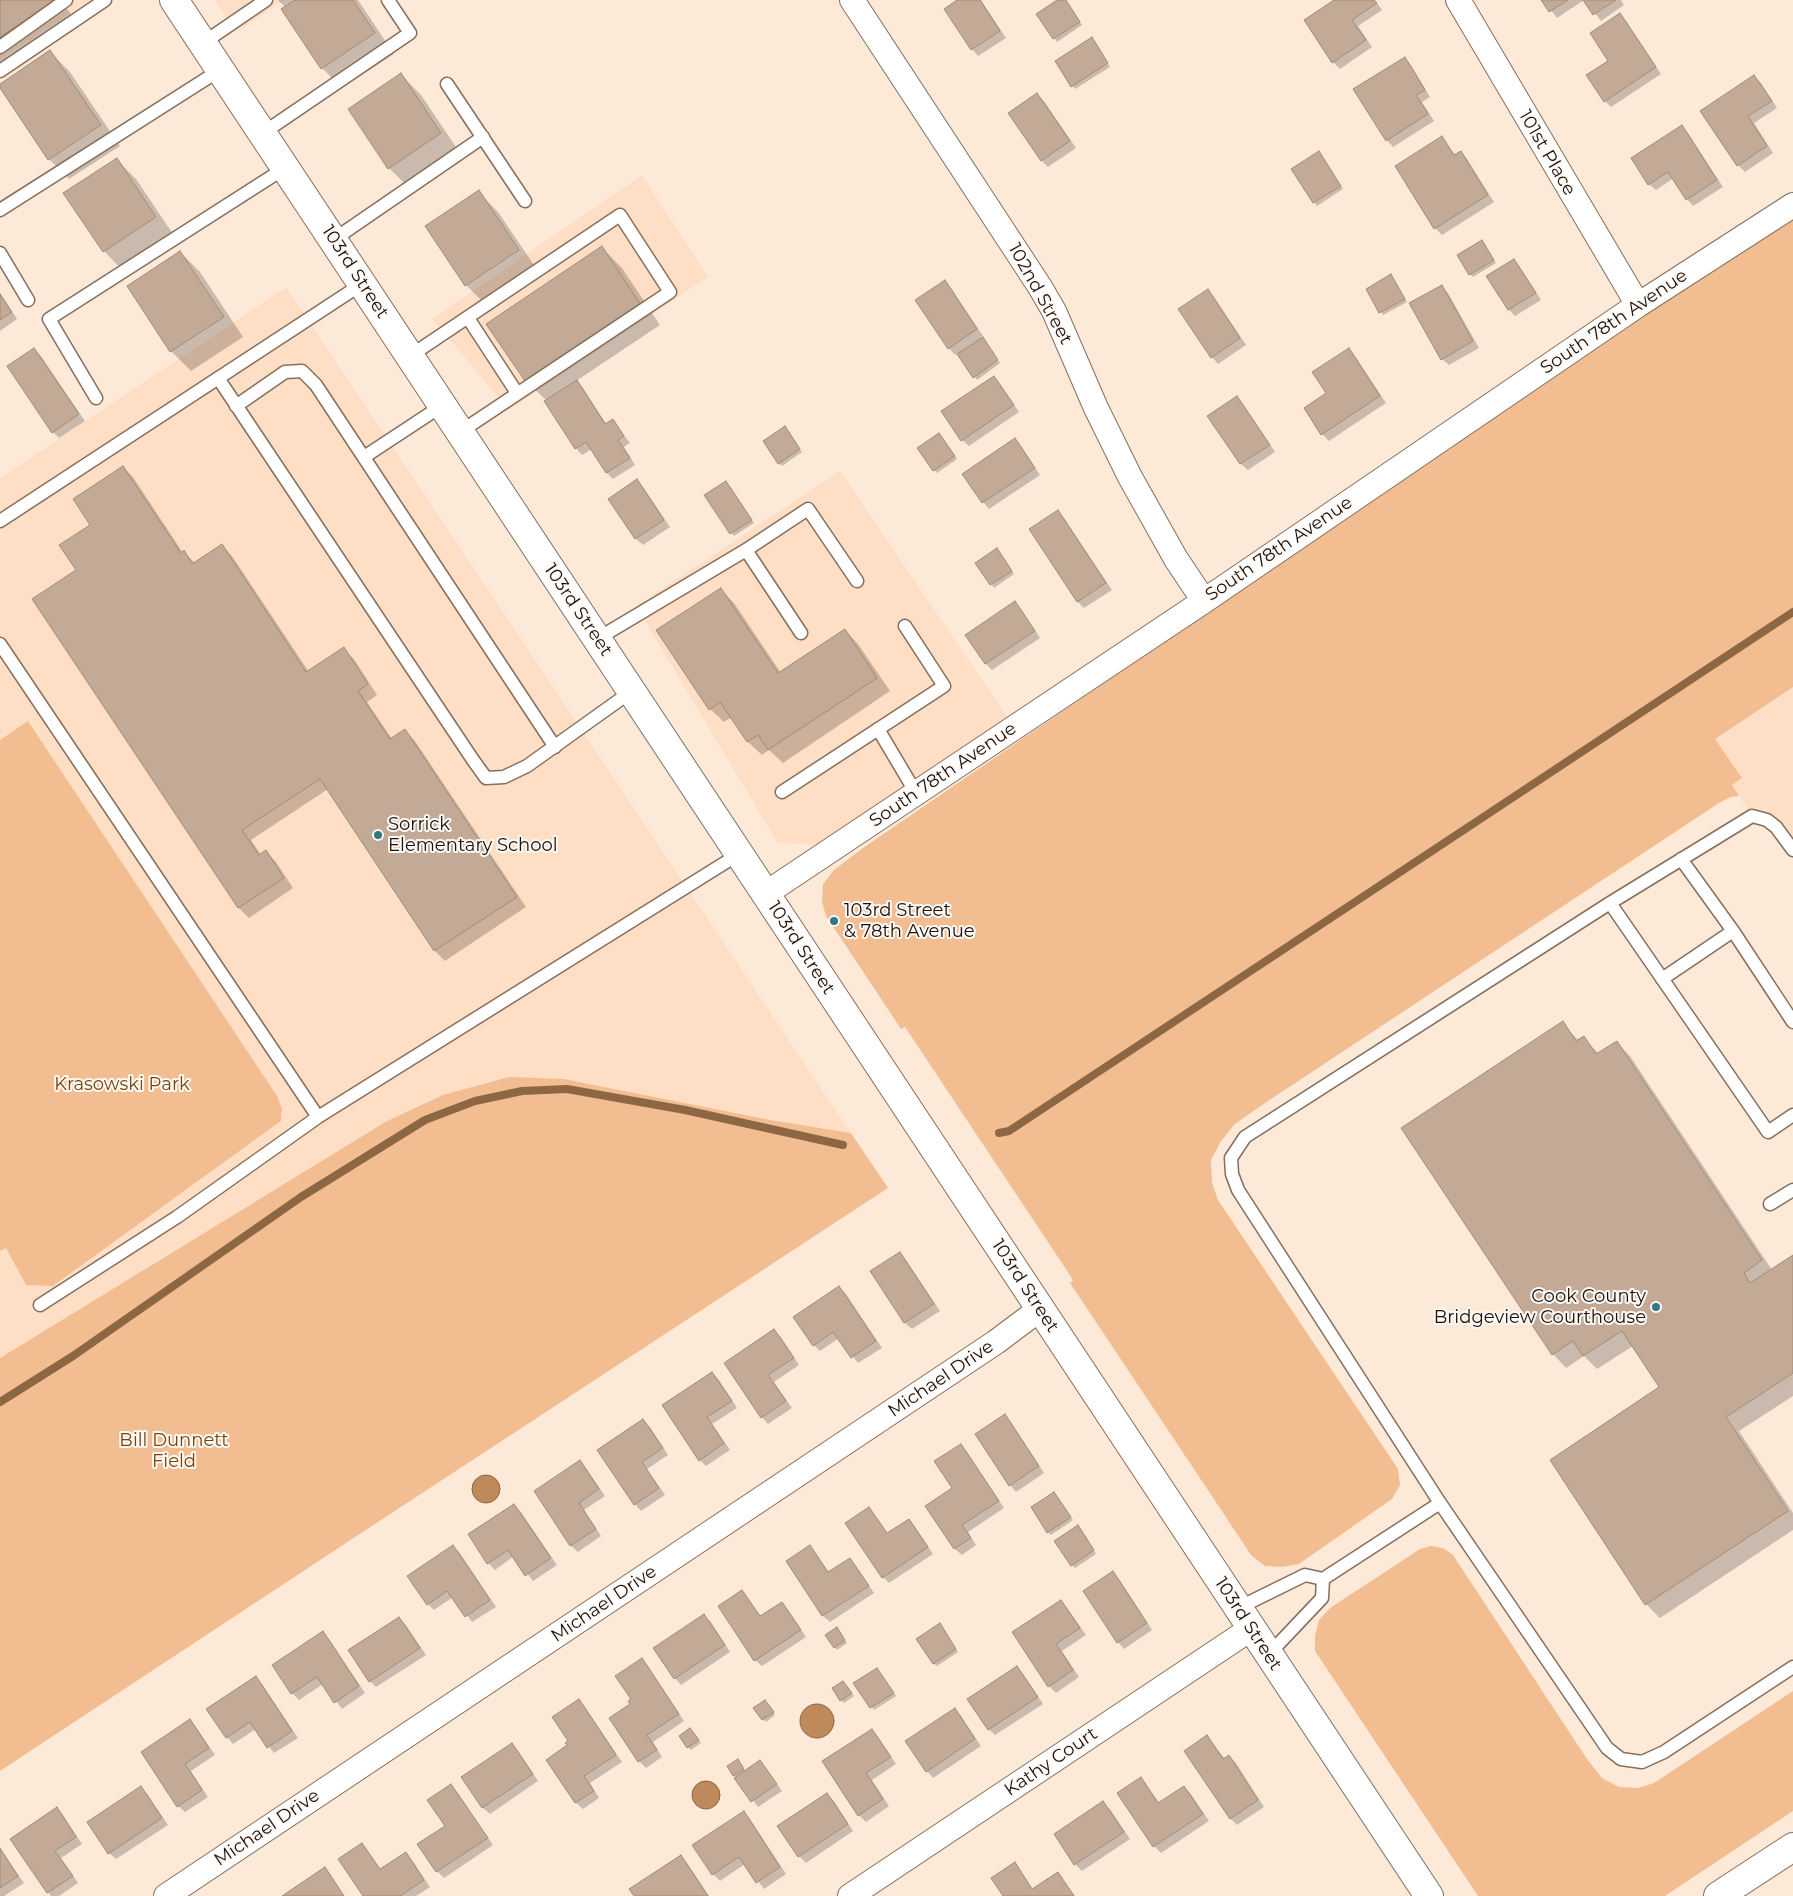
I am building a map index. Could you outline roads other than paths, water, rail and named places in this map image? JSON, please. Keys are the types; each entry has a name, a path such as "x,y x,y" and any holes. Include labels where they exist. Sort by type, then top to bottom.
{"street":[{"name":"103rd Street","path":"174,0 1429,1896"},
{"name":"102nd Street","path":"852,0 1040,287 1054,311 1096,408 1130,477 1176,559 1204,600"},
{"name":"101st Place","path":"1458,0 1620,278 1638,305"},
{"name":"South 78th Avenue","path":"766,894 1204,600 1638,305 1793,205"},
{"name":"Michael Drive","path":"166,1896 996,1342 1040,1309"},
{"name":"Kathy Court","path":"850,1896 1245,1618"},
{"path":"1718,1896 1793,1848"}],"lane":[{"path":"0,47 66,0"},
{"path":"0,71 105,0"},
{"path":"202,43 266,0"},
{"path":"263,133 410,33 388,0"},
{"path":"0,210 220,70"},
{"path":"447,84 526,201"},
{"path":"333,240 484,138"},
{"path":"96,398 49,319 285,168"},
{"path":"410,356 620,215 670,292 460,432"},
{"path":"0,253 28,300"},
{"path":"0,521 362,284"},
{"path":"468,318 517,393"},
{"path":"236,406 285,372 302,371 316,385 555,747"},
{"path":"218,378 486,778 504,777 527,766 632,691"},
{"path":"364,457 443,405"},
{"path":"597,639 746,550 808,509 857,581"},
{"path":"746,550 801,633"},
{"path":"782,792 944,686 905,626"},
{"path":"0,644 318,1117"},
{"path":"878,729 916,793"},
{"path":"1793,850 1776,827 1767,820 1752,816 1610,903 1245,1137 1231,1158 1232,1174 1238,1190 1440,1503 1607,1748 1621,1759 1642,1762 1664,1752 1793,1667"},
{"path":"40,1305 177,1217 318,1117 739,854"},
{"path":"1681,859 1733,931 1793,1022"},
{"path":"1610,903 1768,1132 1793,1115"},
{"path":"1662,979 1733,931"},
{"path":"1770,1204 1793,1190"},
{"path":"1245,1618 1305,1575 1323,1579 1440,1503"},
{"path":"1269,1654 1322,1598 1323,1579"}],"waterway":[{"path":"999,1133 1009,1131 1793,612"},
{"path":"0,1402 73,1356 301,1197 425,1120 475,1101 522,1091 567,1089 685,1110 843,1145"}],"place":[{"name":"Sorrick Elementary School","path":"378,835"},
{"name":"103rd Street & 78th Avenue","path":"834,921"},
{"name":"Cook County Bridgeview Courthouse","path":"1656,1307"}],"park label":[{"name":"Krasowski Park","path":"122,1085"},
{"name":"Bill Dunnett Field","path":"174,1451"}]}
